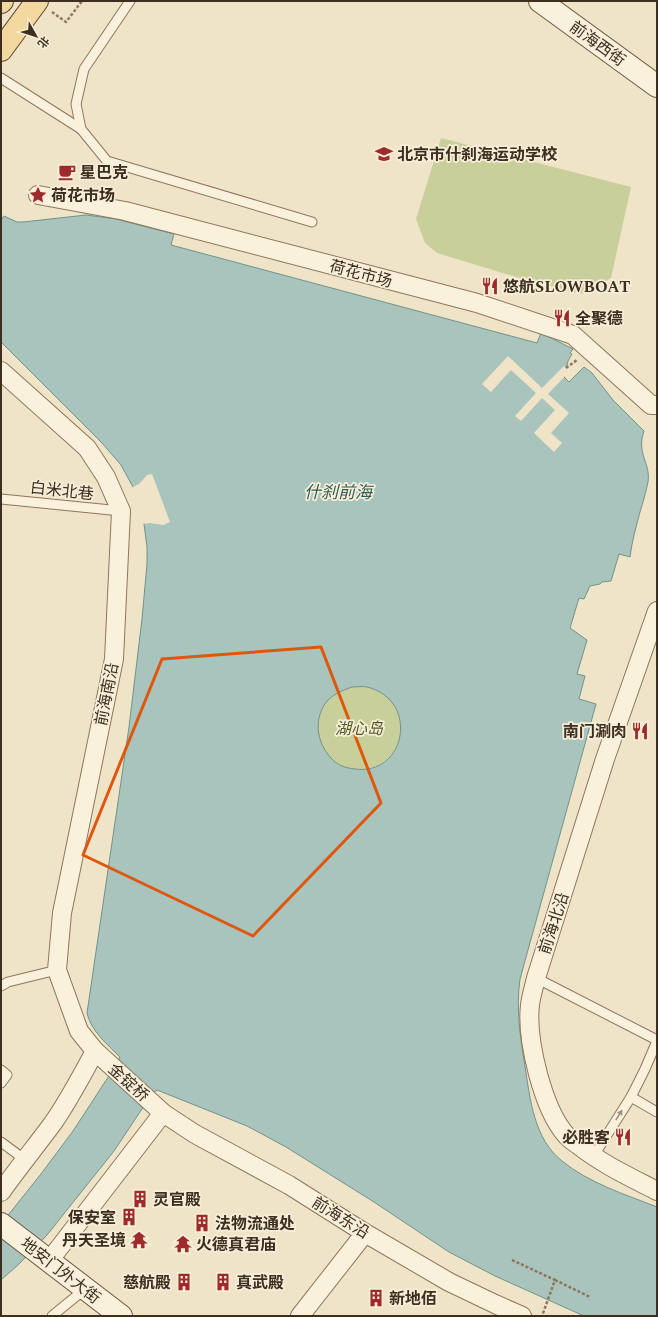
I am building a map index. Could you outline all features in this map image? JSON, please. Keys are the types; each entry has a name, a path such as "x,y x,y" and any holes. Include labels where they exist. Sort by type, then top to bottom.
{"main road":[{"path":"1,50 37,1"},
{"name":"前海西街","path":"540,1 657,86"},
{"name":"地安门外大街","path":"1,1224 121,1316"}],"street":[{"name":"荷花市场","path":"38,195 125,211 477,303 573,335 651,405 657,405"},
{"name":"前海南沿","path":"1,371 87,448 106,477 121,511 114,659 62,913 57,970 79,1031 95,1051"},
{"name":"前海北沿","path":"657,610 605,759 536,978 530,1006 530,1030 533,1047 542,1088 554,1119 567,1136 593,1157 657,1191"},
{"name":"金锭桥","path":"95,1051 163,1113"},
{"path":"1,1192 72,1094 95,1051"},
{"path":"49,1261 163,1113"},
{"name":"前海东沿","path":"163,1113 195,1134 230,1154 290,1185 365,1233 449,1282 522,1316"},
{"path":"300,1316 365,1233"}],"lane":[{"path":"81,129 76,104 84,69 130,1"},
{"path":"1,78 81,129 107,161 312,222"},
{"name":"白米北巷","path":"1,499 121,511"},
{"path":"1,986 8,982 57,970"},
{"path":"536,978 657,1040 631,1097 593,1157"},
{"path":"1,1070 7,1075 1,1083"},
{"path":"631,1097 657,1112"},
{"path":"1,1142 24,1159"},
{"path":"52,1316 85,1289"}],"path":[{"path":"66,22 82,1"},
{"path":"512,1260 590,1297"},
{"path":"542,1316 555,1280"}],"highlighted area":[{"path":"321,647 381,803 253,936 83,855 162,659"}],"green space":[{"path":"441,138 631,187 611,278 582,294 526,280 437,253 425,243 416,219"},
{"name":"湖心岛","path":"359,686 367,687 382,693 394,705 400,720 400,736 394,751 382,763 367,769 359,770 351,769 336,763 324,751 318,736 317,728 318,720 324,705 336,693 351,687"}],"water":[{"name":"什刹前海","path":"86,215 116,219 174,234 171,245 537,343 541,333 573,349 570,353 572,354 568,361 564,377 569,382 584,367 592,373 613,400 644,431 642,446 648,469 648,482 634,534 630,557 619,554 611,581 590,586 584,599 579,598 570,628 587,640 577,674 585,676 579,699 596,704 520,979 519,1022 529,1092 535,1118 545,1142 562,1161 584,1176 595,1182 657,1207 657,1316 584,1316 495,1276 449,1252 374,1202 286,1147 247,1126 157,1090 152,1094 114,1151 47,1235 1,1280 1,1224 73,1131 120,1057 92,1026 87,1013 129,727 147,564 147,547 144,524 139,504 133,487 121,465 102,443 1,342 1,220 4,216 17,222","holes":["352,687 367,687 384,695 395,706 400,721 400,736 395,750 386,761 372,768 355,769 345,767 333,760 322,745 318,729 320,714 328,700 334,695"]}],"pier":[{"path":"508,356 542,388 564,366 568,370 567,374 548,394 569,413 551,433 562,443 554,452 534,433 555,410 542,398 521,421 515,416 536,393 511,370 491,392 482,384"},
{"path":"152,474 170,522 163,525 150,523 142,524 131,488 139,484 147,475"}],"place":[{"name":"北京市什刹海运动学校","path":"384,154"},
{"name":"星巴克","path":"67,172"},
{"name":"荷花市场","path":"38,195"},
{"name":"悠航SLOWBOAT","path":"490,286"},
{"name":"全聚德","path":"562,318"},
{"name":"南门涮肉","path":"640,731"},
{"name":"必胜客","path":"623,1137"},
{"name":"灵官殿","path":"140,1199"},
{"name":"保安室","path":"129,1217"},
{"name":"法物流通处","path":"202,1223"},
{"name":"丹天圣境","path":"139,1240"},
{"name":"火德真君庙","path":"183,1244"},
{"name":"慈航殿","path":"184,1282"},
{"name":"真武殿","path":"223,1282"},
{"name":"新地佰","path":"376,1298"}]}
